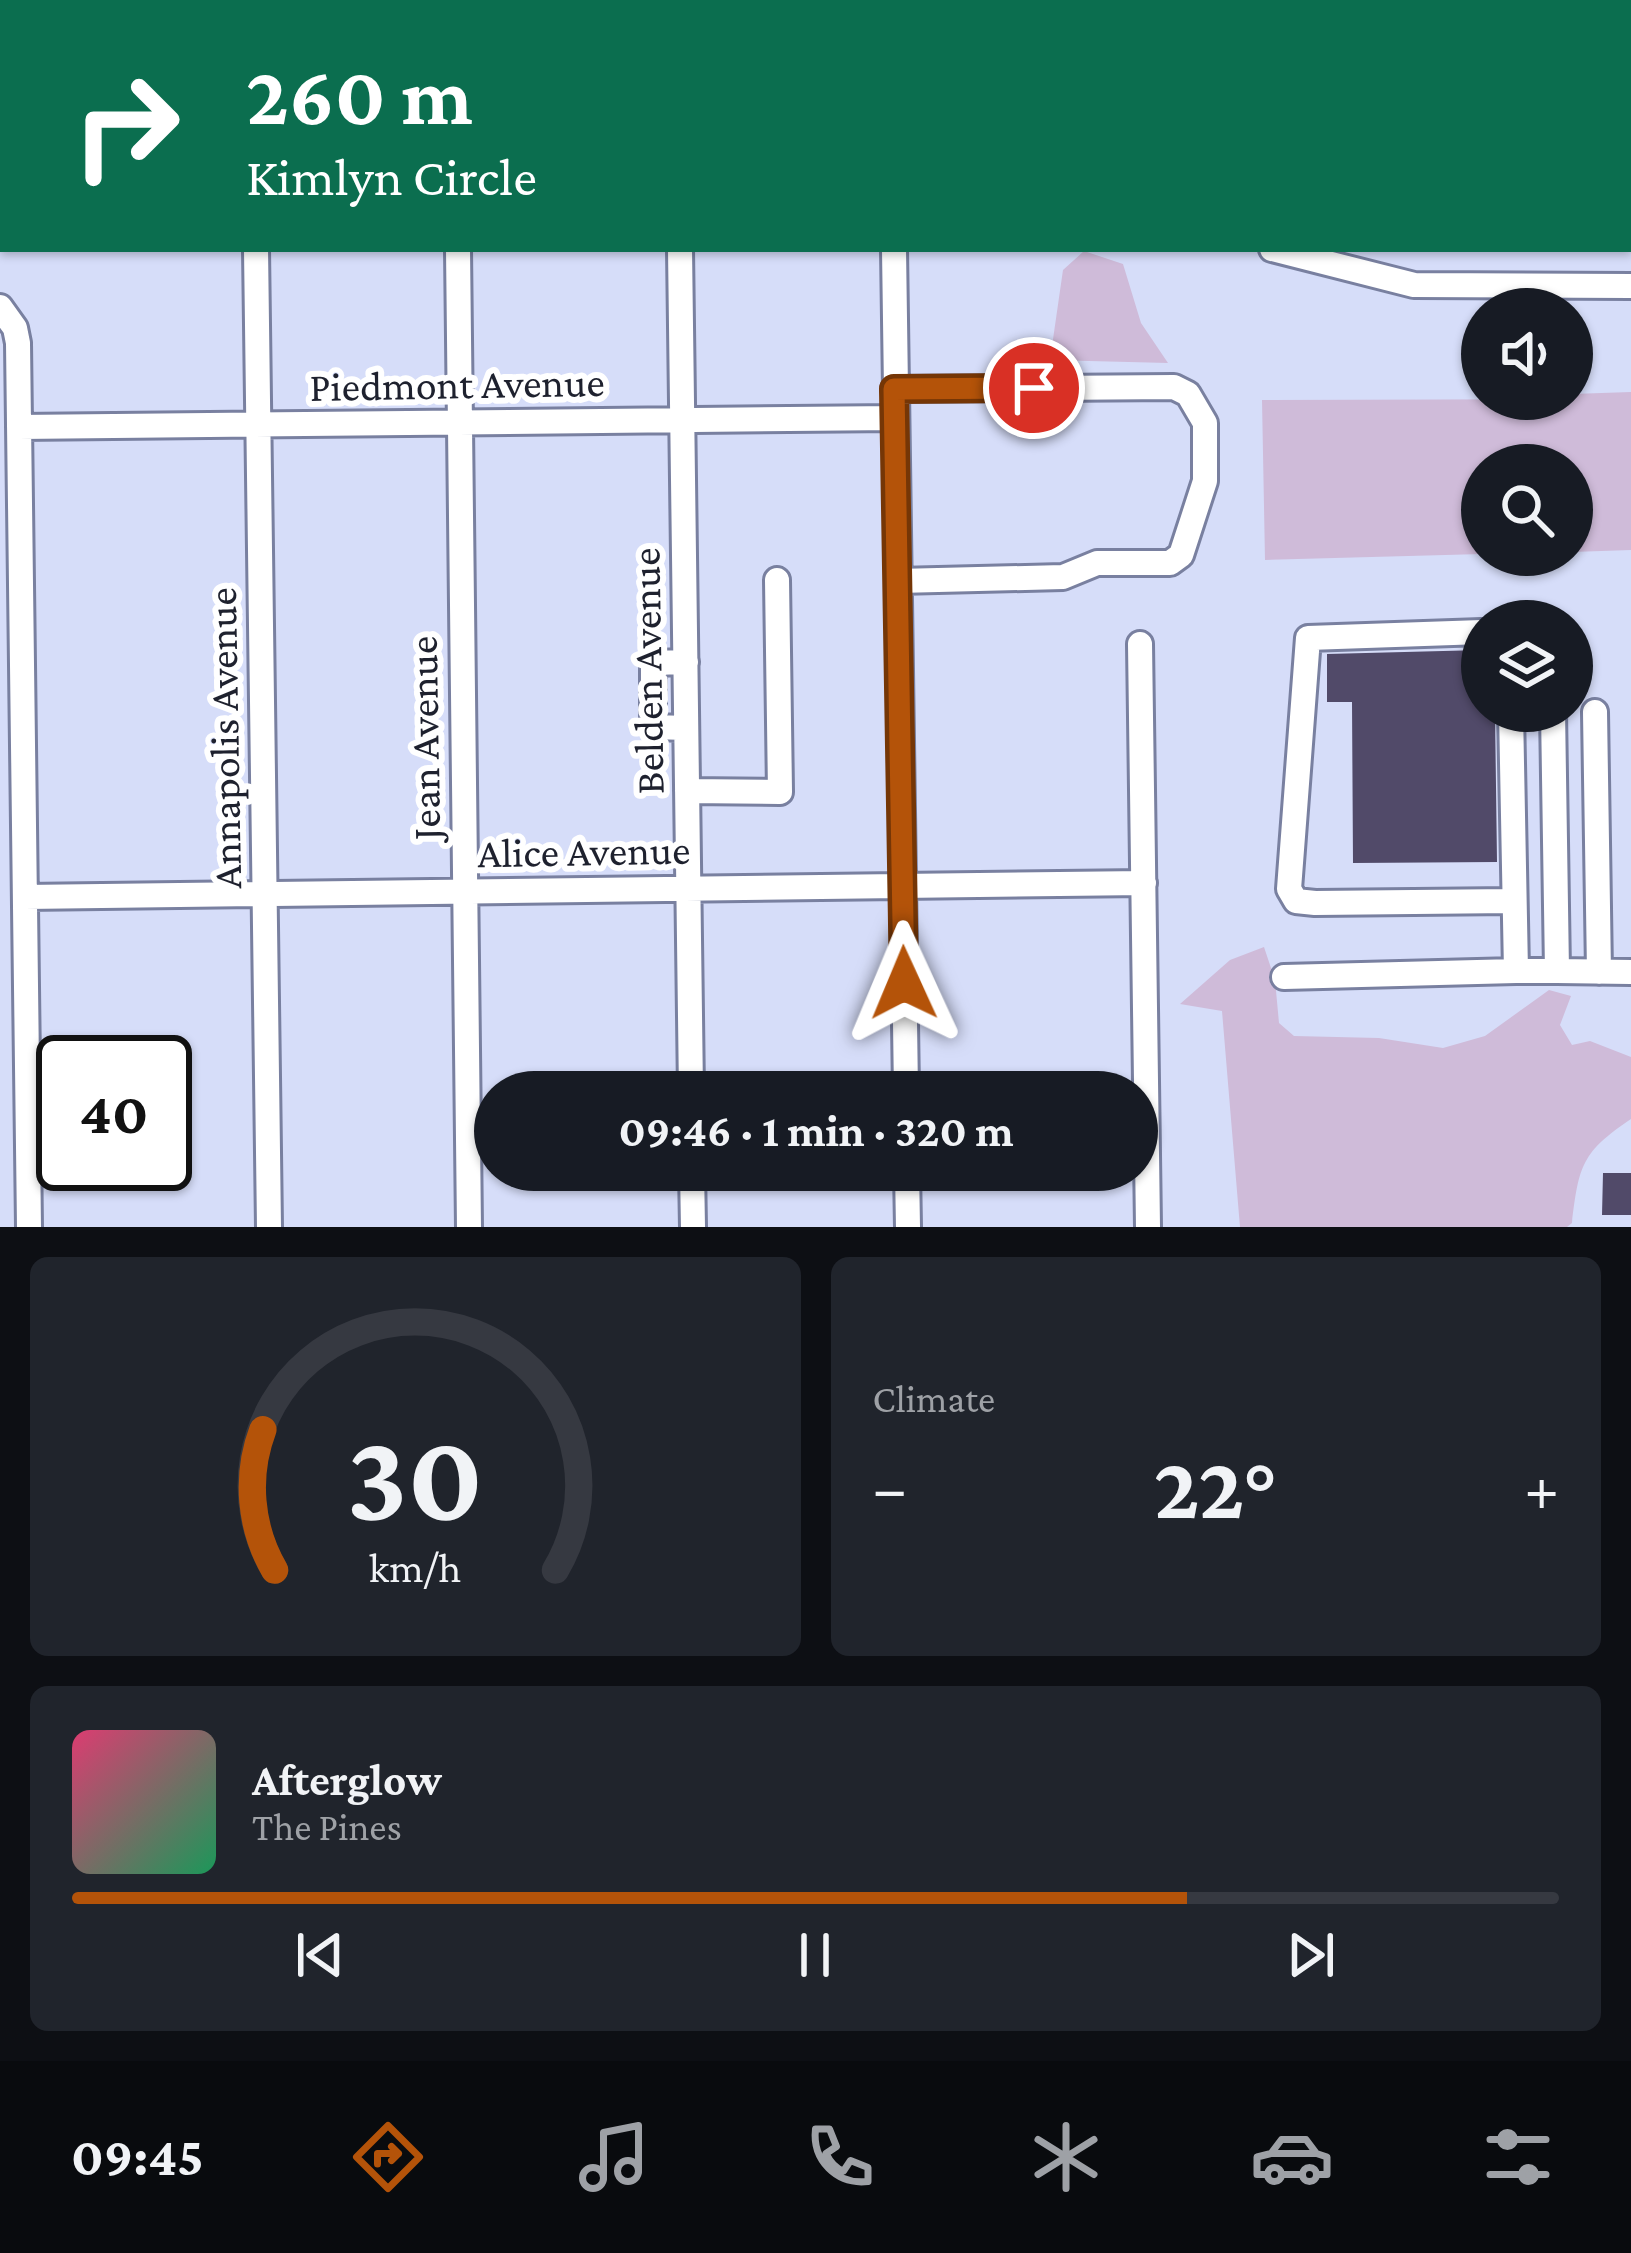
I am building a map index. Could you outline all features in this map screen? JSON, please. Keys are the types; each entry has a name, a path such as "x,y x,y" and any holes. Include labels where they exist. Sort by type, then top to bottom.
{"street":[{"name":"Annapolis Avenue","path":"256,252 268,1227"},
{"name":"Jean Avenue","path":"458,252 469,1227"},
{"name":"Belden Avenue","path":"680,252 691,1071"},
{"path":"894,252 906,1071"},
{"path":"1284,252 1414,285 1631,286"},
{"path":"0,307 18,343 29,1227"},
{"path":"894,389 1174,387 1188,394 1205,423 1205,481 1181,555 1170,563 1096,562 1063,577 898,581"},
{"name":"Piedmont Avenue","path":"20,428 895,418"},
{"path":"687,791 780,792 777,580"},
{"path":"1461,633 1308,638 1289,889 1295,901 1315,903 1512,901"},
{"path":"1140,644 1148,1227"},
{"path":"653,755 652,663 686,662"},
{"path":"1595,712 1596,972"},
{"path":"652,727 686,728"},
{"path":"1512,732 1516,970"},
{"path":"1553,732 1557,971"},
{"name":"Alice Avenue","path":"25,897 1144,883"},
{"path":"1284,977 1516,970 1631,972"},
{"path":"692,1191 693,1227"},
{"path":"907,1191 908,1227"}],"shaded area":[{"path":"1083,252 1123,264 1141,323 1168,363 1050,360 1063,270"},
{"path":"1631,392 1631,550 1593,551 1593,444 1461,444 1461,555 1265,560 1262,400 1461,399 1461,420 1593,420 1593,393"},
{"path":"1264,947 1275,980 1279,1023 1294,1036 1379,1038 1443,1048 1485,1036 1549,990 1571,996 1560,1025 1572,1045 1590,1041 1631,1057 1631,1119 1602,1141 1586,1162 1572,1223 1567,1227 1240,1227 1222,1011 1180,1004 1230,960"}],"building":[{"path":"1461,651 1461,732 1495,732 1497,862 1353,863 1352,702 1327,702 1327,654"},
{"path":"1603,1173 1631,1173 1631,1215 1602,1215"}],"route":[{"path":"904,983 894,389 1034,388"}]}
